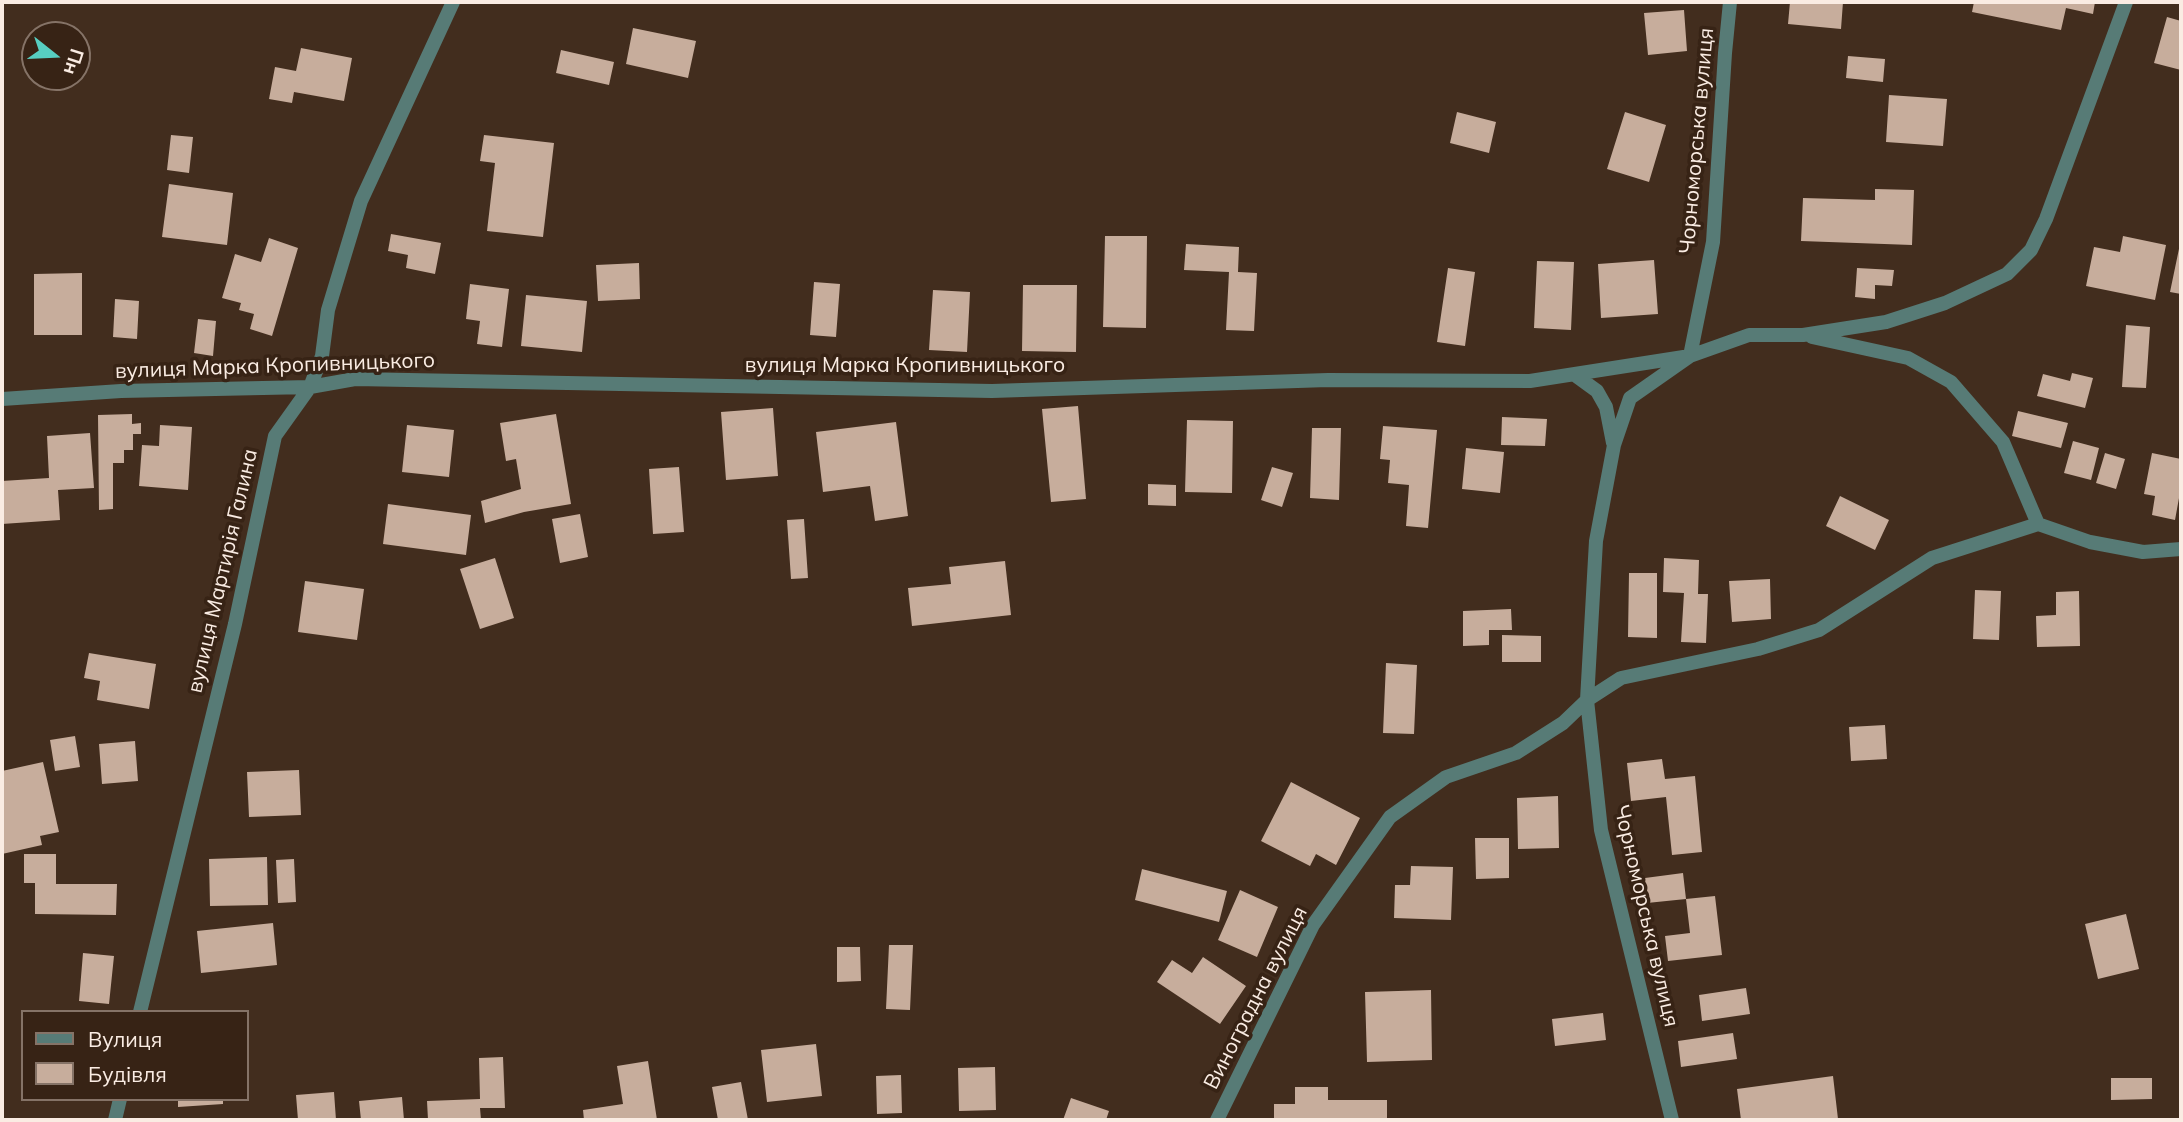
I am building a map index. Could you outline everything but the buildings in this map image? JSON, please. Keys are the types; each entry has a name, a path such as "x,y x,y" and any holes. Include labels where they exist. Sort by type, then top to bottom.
{"street":[{"name":"вулиця Мартирія Галина","path":"141,1010 235,624 275,436 310,387 322,356 328,310 361,201 453,2"},
{"name":"Чорноморська вулиця","path":"1672,1120 1601,830 1587,700 1596,541 1614,445 1630,398 1690,356 1713,242 1730,2"},
{"path":"1803,335 1886,322 1945,303 2007,274 2031,250 2046,219 2126,2"},
{"name":"вулиця Марка Кропивницького","path":"2,399 121,391 310,387 355,379 992,391 1328,380 1530,381 1690,356 1749,335 1803,335"},
{"path":"1803,335 1908,358 1951,382 2003,442 2038,524 2090,542 2143,552 2181,549"},
{"path":"1575,374 1597,391 1606,407 1614,445"},
{"name":"Виноградна вулиця","path":"1217,1120 1313,925 1390,817 1446,777 1516,752 1563,723 1587,700 1621,678 1758,649 1819,630 1932,558 2038,524"},
{"path":"115,1120 120,1101"}]}
